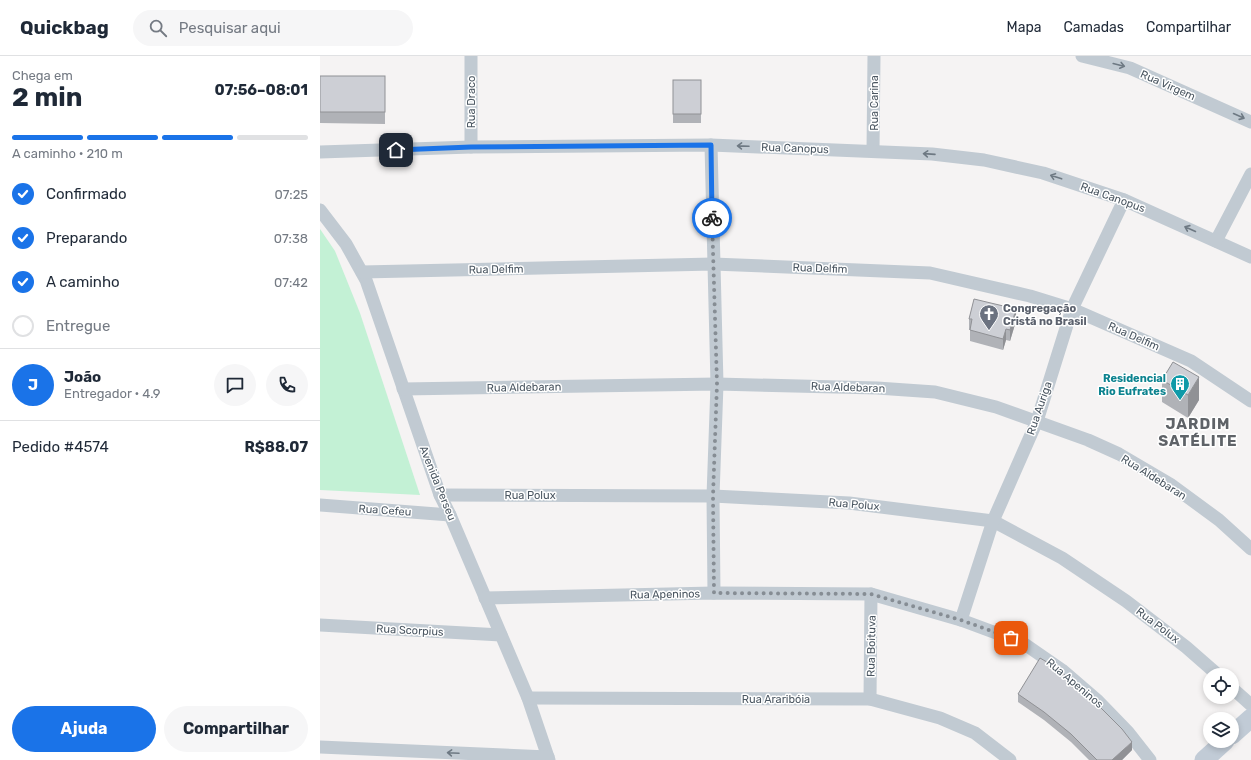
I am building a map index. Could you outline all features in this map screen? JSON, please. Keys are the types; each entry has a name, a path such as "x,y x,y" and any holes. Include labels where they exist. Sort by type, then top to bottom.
{"street":[{"name":"Rua Draco","path":"471,56 471,147"},
{"name":"Rua Carina","path":"873,151 874,56"},
{"name":"Rua Virgem","path":"1082,56 1130,68 1251,122"},
{"name":"Rua Canopus","path":"320,152 471,147 711,145 932,154 984,160 1043,173 1124,200 1251,257"},
{"path":"711,145 717,384 713,496 714,593"},
{"path":"1216,241 1251,174"},
{"name":"Rua Auriga","path":"961,620 993,521 1036,421 1072,309 1124,200"},
{"name":"Avenida Perseu","path":"320,210 346,244 362,272 440,495 486,598 528,698 548,758"},
{"name":"Rua Delfim","path":"362,272 713,264 930,273 1030,296 1072,309 1191,361 1251,401"},
{"name":"Rua Aldebaran","path":"403,389 717,384 877,388 935,392 996,407 1088,440 1119,454 1164,480 1220,520 1251,549"},
{"name":"Rua Polux","path":"440,495 713,496 849,503 993,521 1062,558 1120,597 1186,647 1210,668"},
{"name":"Rua Cefeu","path":"320,505 450,515"},
{"name":"Rua Apeninos","path":"486,598 714,593 871,594 961,620 1023,643 1062,670 1098,701 1128,732 1150,760"},
{"name":"Rua Boituva","path":"870,699 871,594"},
{"name":"Rua Scorpius","path":"320,625 501,635"},
{"path":"1239,694 1251,705"},
{"name":"Rua Araribóia","path":"528,698 870,699 940,718 975,733 1010,760"},
{"path":"1239,729 1251,718"},
{"path":"320,747 548,758"},
{"path":"1204,760 1217,748"}],"green space":[{"path":"320,229 335,251 360,313 420,495 320,490"}],"building":[{"path":"320,76 385,76 385,112 320,112"},
{"path":"673,80 701,80 701,114 673,114"},
{"path":"974,299 1016,309 1010,330 1006,329 1003,339 970,330 972,319 969,319"},
{"path":"1173,362 1199,377 1188,395 1162,380"},
{"path":"1040,658 1057,668 1092,699 1122,729 1132,742 1112,760 1097,760 1071,734 1044,712 1018,694"}],"way so far":[{"path":"712,218 717,384 713,496 714,593 871,594 961,620 1011,638"}],"place":[{"name":"Congregação Cristã no Brasil","path":"989,331"},
{"name":"Residencial Rio Eufrates","path":"1180,401"}],"district":[{"name":"JARDIM SATÉLITE","path":"1198,432"}],"route":[{"path":"396,150 471,147 711,145 712,218"}]}
